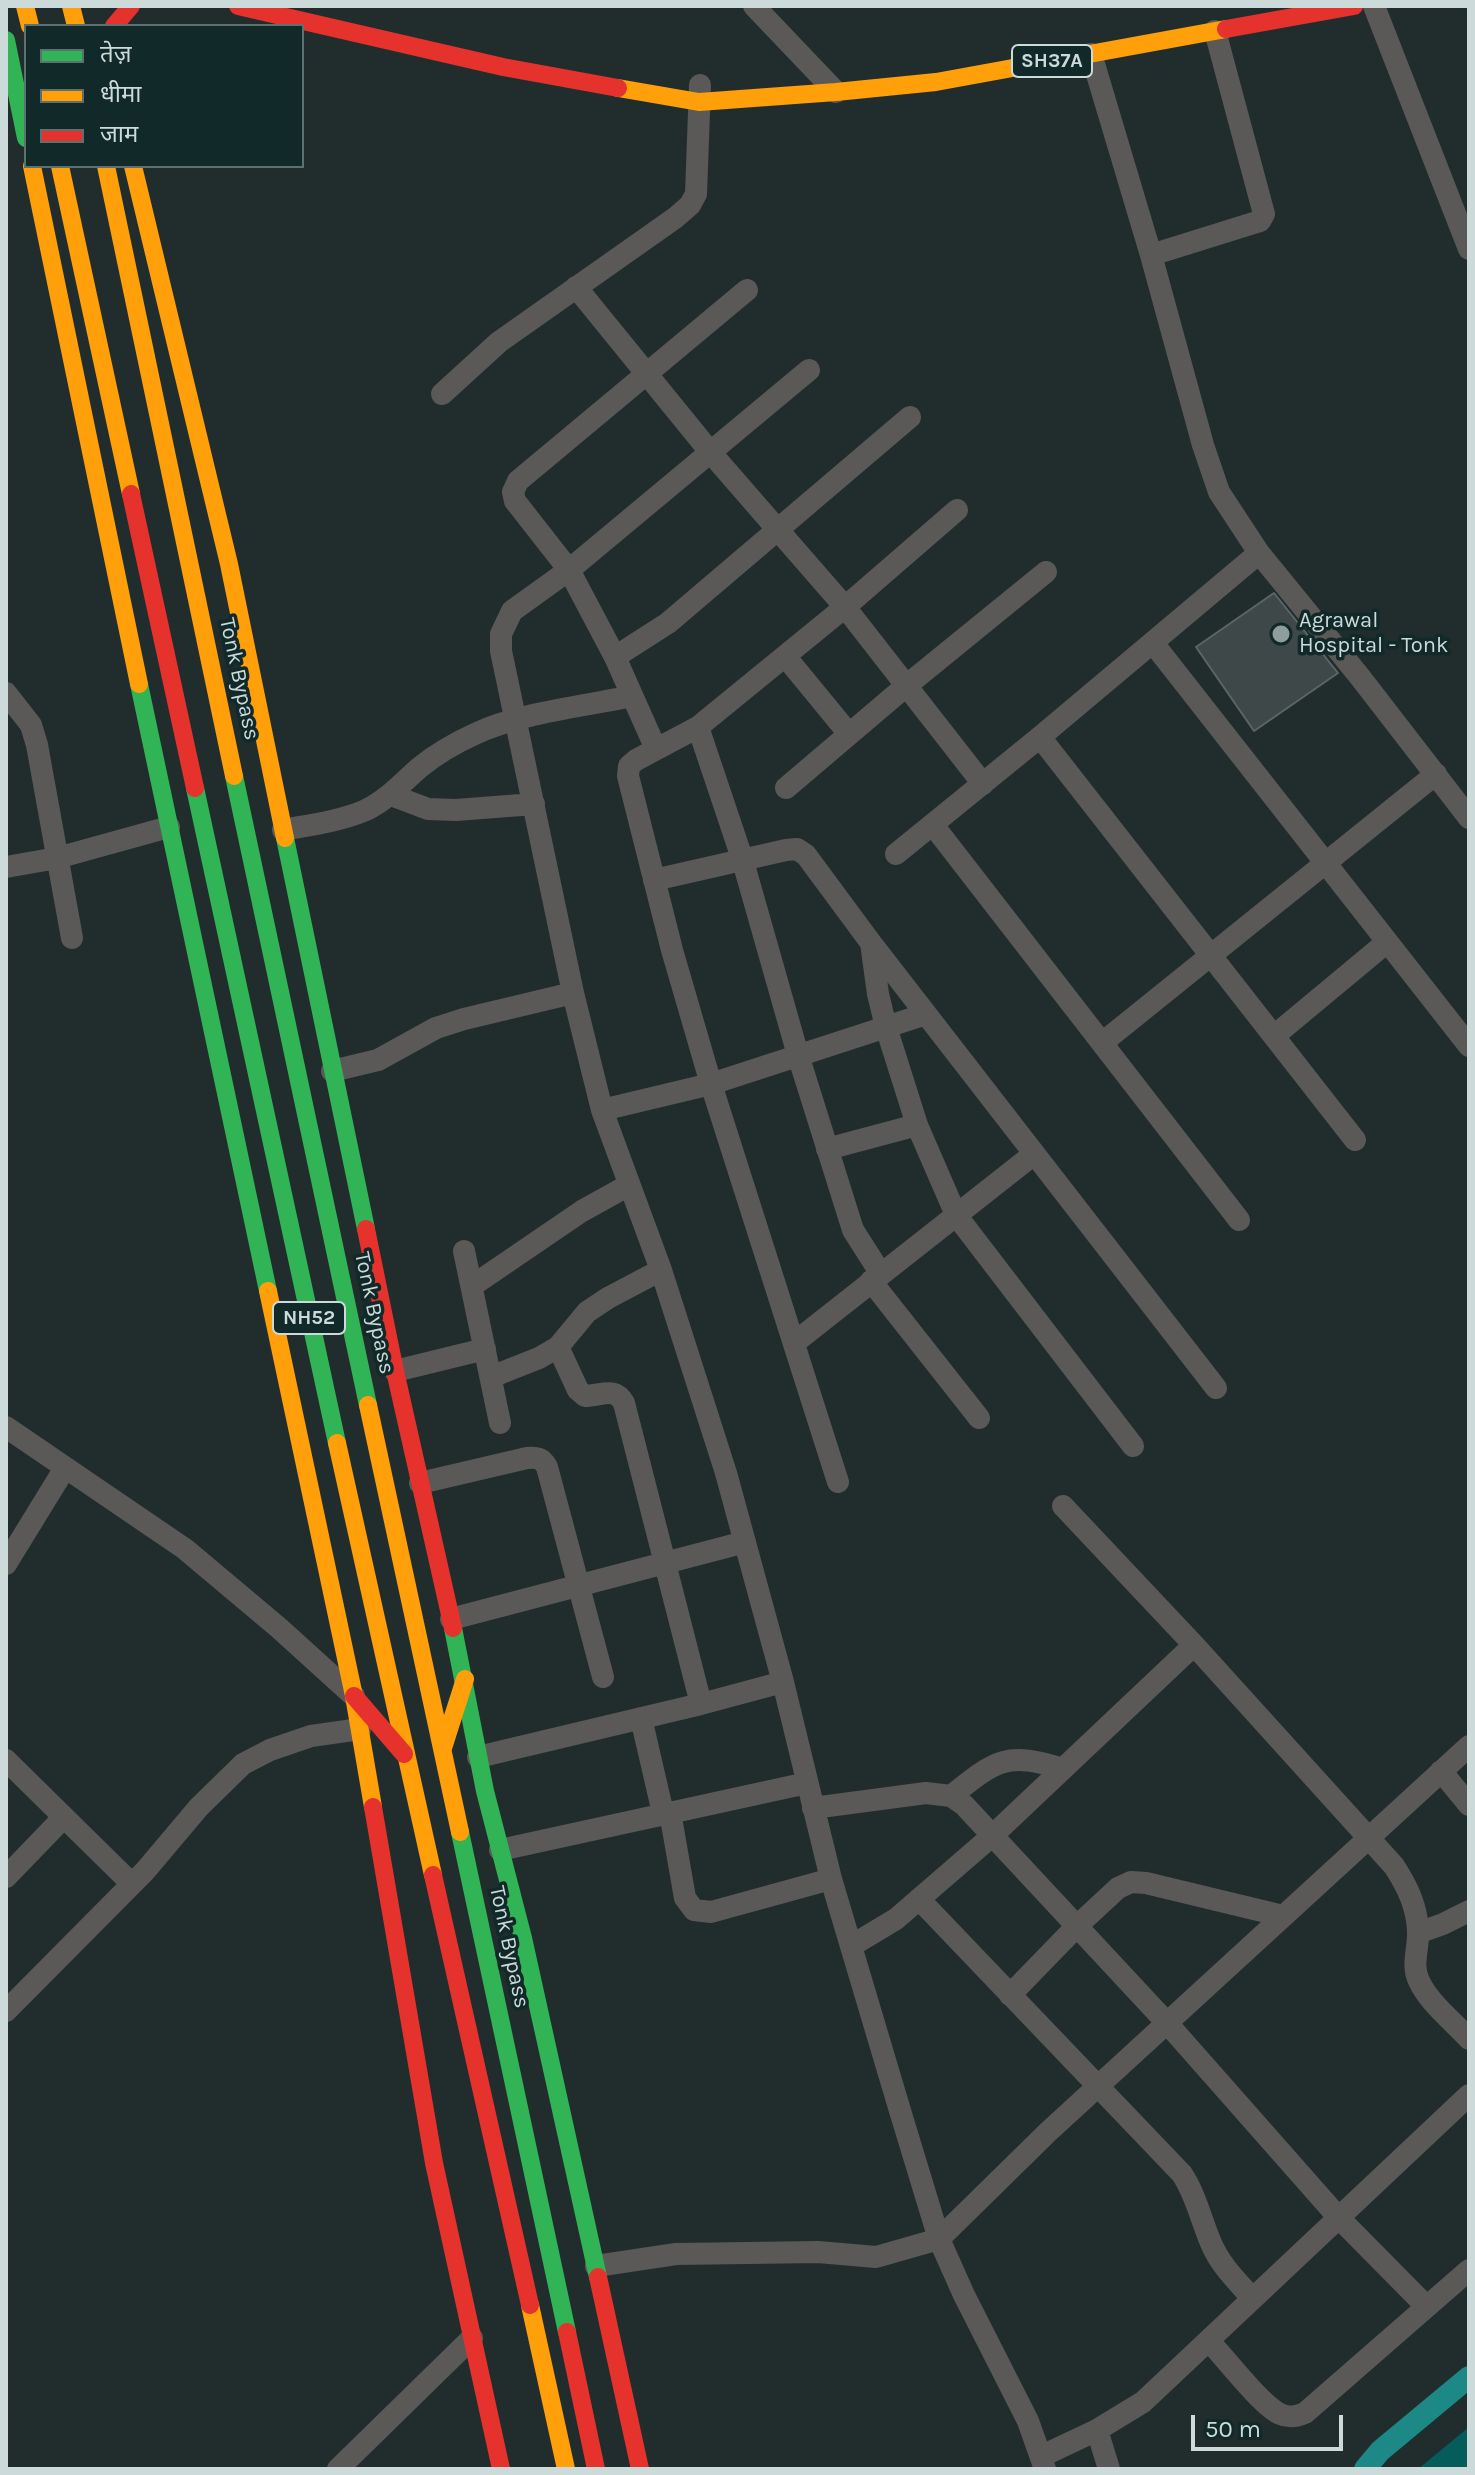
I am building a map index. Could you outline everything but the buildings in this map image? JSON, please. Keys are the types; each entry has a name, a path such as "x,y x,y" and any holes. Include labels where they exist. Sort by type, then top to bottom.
{"main road":[{"path":"116,24 131,6"},
{"name":"SH37A","path":"238,6 503,67 748,97 936,82 1354,6"},
{"path":"6,40 24,128"},
{"path":"32,168 354,1696 434,2163 501,2469"},
{"name":"NH52","path":"60,168 318,1360 566,2469"},
{"name":"Tonk Bypass","path":"106,168 596,2469"},
{"path":"133,168 229,564 395,1371 465,1679 478,1757 523,1938 640,2469"},
{"path":"442,1749 465,1679"},
{"path":"354,1696 407,1757"}],"street":[{"path":"754,6 836,92"},
{"path":"1374,6 1469,249"},
{"path":"1151,255 1260,221 1264,214 1215,31"},
{"path":"1091,54 1219,492 1259,553 1469,818"},
{"path":"442,394 499,342 690,205 696,194 695,89"},
{"path":"576,287 711,453 845,607 983,784"},
{"path":"656,749 615,657 569,570 515,501 513,492 518,481 747,290"},
{"path":"809,370 569,570 512,611 501,634 501,651 573,993 602,1110 661,1270 726,1473 851,1946 939,2239 1028,2421 1044,2463 1143,2402 1469,2095"},
{"path":"615,657 668,623 910,417"},
{"path":"838,1482 711,1084 654,880 628,776 629,766 698,727 845,607 957,510"},
{"path":"896,854 1259,553"},
{"path":"786,788 1046,572"},
{"path":"1153,643 1469,1046"},
{"path":"785,656 849,734"},
{"path":"6,693 31,725 37,745 72,938"},
{"path":"283,830 367,810 391,795 422,766 481,731 516,720 632,696"},
{"path":"698,727 742,858 798,1055 853,1230 876,1278 979,1418"},
{"path":"1040,737 1355,1140"},
{"path":"1102,1043 1436,774"},
{"path":"391,795 428,809 442,810 534,804"},
{"path":"933,825 1239,1220"},
{"path":"6,867 57,858 169,827"},
{"path":"654,880 786,850 797,849 806,855 1216,1388"},
{"path":"1274,1036 1387,942"},
{"path":"871,943 886,1027 917,1125 956,1215 1133,1446"},
{"path":"332,1071 378,1060 436,1028 573,993"},
{"path":"602,1110 711,1084 926,1014"},
{"path":"827,1149 917,1125"},
{"path":"794,1343 1034,1154"},
{"path":"472,1286 582,1211 629,1185"},
{"path":"464,1251 500,1423"},
{"path":"491,1377 558,1347 587,1312 661,1270"},
{"path":"558,1347 578,1390 585,1396 614,1392 620,1395 624,1403 701,1704"},
{"path":"395,1371 485,1349"},
{"path":"6,1427 185,1549 354,1696"},
{"path":"420,1483 527,1458 537,1457 543,1461 603,1677"},
{"path":"6,1564 65,1468"},
{"path":"1063,1506 1394,1866 1415,1910 1418,1979 1427,1994 1469,2039"},
{"path":"451,1619 745,1542"},
{"path":"851,1946 896,1919 992,1836 1194,1645"},
{"path":"478,1757 783,1682"},
{"path":"641,1718 667,1813 685,1898 694,1910 711,1912 831,1879"},
{"path":"6,2011 132,1884 199,1807 243,1764 270,1750 311,1736 360,1729"},
{"path":"596,2266 676,2254 818,2252 876,2257 939,2239 1097,2087 1469,1746"},
{"path":"951,1796 1002,1762 1022,1758 1063,1769"},
{"path":"6,1760 132,1884"},
{"path":"1441,1771 1469,1805"},
{"path":"500,1850 807,1783"},
{"path":"813,1808 926,1793 951,1796 964,1805 1167,2023 1339,2218 1426,2306"},
{"path":"6,1877 63,1818"},
{"path":"1010,1995 1077,1926 1118,1888 1131,1882 1283,1916"},
{"path":"919,1899 1182,2174 1222,2264 1252,2298"},
{"path":"1418,1933 1469,1911"},
{"path":"1209,2341 1269,2406 1283,2416 1295,2417 1305,2413 1469,2270"},
{"path":"338,2469 472,2338"},
{"path":"1097,2430 1109,2469"}],"shaded area":[{"path":"1469,2427 1469,2469 1418,2469"}],"waterway":[{"path":"1365,2469 1380,2451 1469,2377"}],"traffic: fast":[{"path":"6,40 24,128"},
{"path":"139,684 268,1291"},
{"path":"234,776 368,1405"},
{"path":"195,788 337,1443"},
{"path":"285,838 366,1229"},
{"path":"453,1628 485,1791 523,1938 598,2277"},
{"path":"460,1832 567,2332"}],"traffic: slow":[{"path":"25,6 30,24"},
{"path":"71,6 76,24"},
{"path":"618,88 699,102 836,92 936,82 1226,29"},
{"path":"32,168 139,684"},
{"path":"60,168 131,494"},
{"path":"106,168 234,776"},
{"path":"133,168 229,564 285,838"},
{"path":"268,1291 354,1696 373,1807"},
{"path":"368,1405 460,1832"},
{"path":"337,1443 433,1875"},
{"path":"443,1748 465,1679"},
{"path":"530,2305 566,2469"}],"traffic: jam":[{"path":"116,24 131,6"},
{"path":"238,6 503,67 618,88"},
{"path":"1226,29 1354,6"},
{"path":"131,494 195,788"},
{"path":"366,1229 453,1628"},
{"path":"354,1696 404,1754"},
{"path":"373,1807 434,2163 501,2469"},
{"path":"433,1875 530,2305"},
{"path":"598,2277 640,2469"},
{"path":"567,2332 596,2469"}],"place":[{"name":"Agrawal Hospital - Tonk","path":"1281,634"}]}
